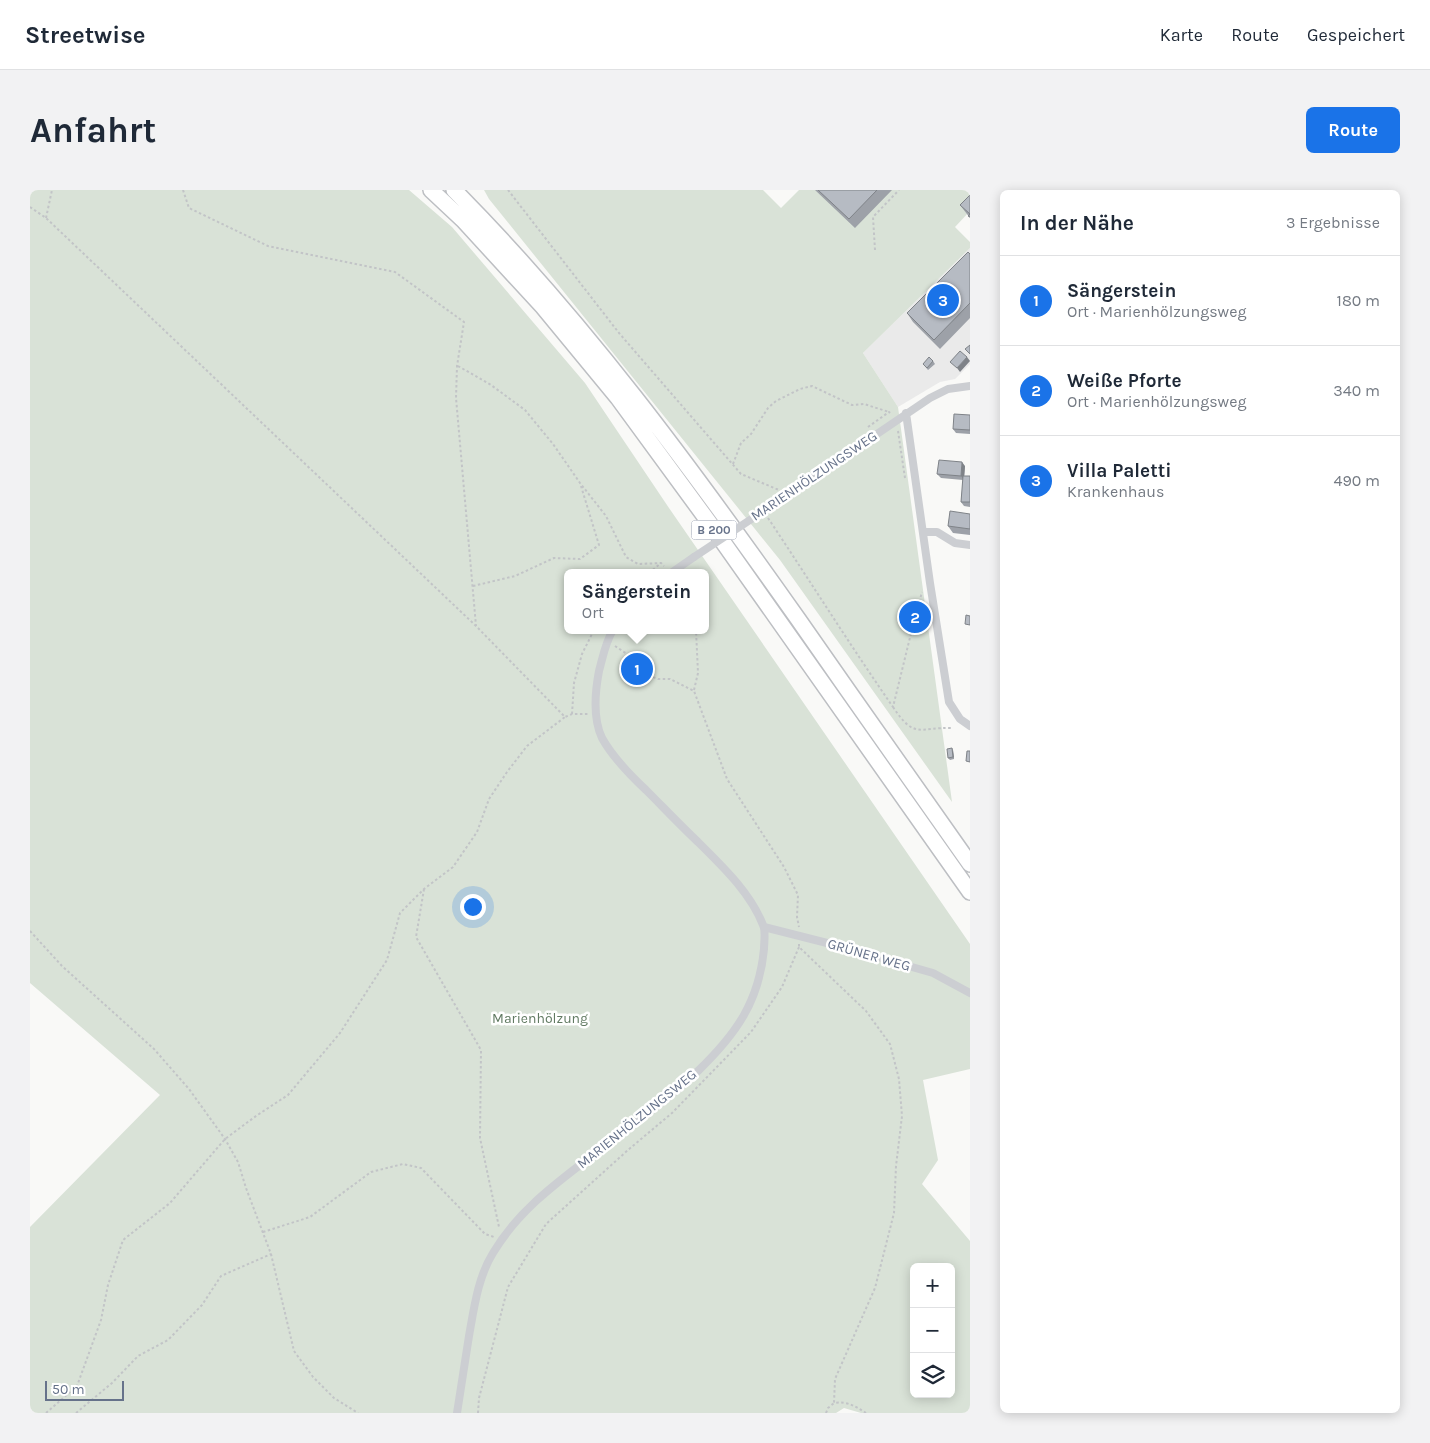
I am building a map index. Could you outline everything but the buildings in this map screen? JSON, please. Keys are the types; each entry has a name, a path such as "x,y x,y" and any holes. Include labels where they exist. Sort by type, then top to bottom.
{"highway":[{"name":"B 200","path":"431,190 463,220 543,307 618,398 711,525 970,892"},
{"name":"B 200","path":"454,190 555,298 632,391 725,516 970,864"},
{"path":"464,190 474,210"}],"street":[{"name":"MARIENHÖLZUNGSWEG","path":"678,569 906,413 948,389 970,386"},
{"path":"906,413 949,702 960,719 970,726"},
{"path":"924,532 937,532 956,543 970,545"},
{"path":"610,634 606,641 596,686 596,715 602,737 626,771 732,875 764,927"},
{"name":"MARIENHÖLZUNGSWEG","path":"457,1413 476,1300 482,1276 491,1255 501,1239 520,1215 545,1192 643,1118 687,1081 720,1049 736,1030 755,992 763,955 764,927"},
{"name":"GRÜNER WEG","path":"764,927 801,935 933,973 970,993"}],"path":[{"path":"46,218 52,190"},
{"path":"183,190 189,208 268,246 394,272 464,322 457,366 456,398 476,626"},
{"path":"508,190 619,333 741,474 788,494"},
{"path":"875,250 873,217 899,190"},
{"path":"30,207 46,218 476,626 565,717"},
{"path":"457,366 491,385 524,410 553,444 606,516 626,556 638,564 661,563 668,569"},
{"path":"733,465 741,443 751,434 768,408 776,401 800,389 812,386 852,405 864,404 889,412"},
{"path":"473,586 515,576 554,558 580,559 599,545 580,483"},
{"path":"761,512 805,572 858,656 903,722 910,728 917,730 952,728"},
{"path":"654,569 661,563"},
{"path":"893,707 915,617 923,591 930,583"},
{"path":"572,714 574,683 582,654 592,634"},
{"path":"478,1413 479,1398 508,1287 546,1224 672,1113 751,1032 782,987 799,947 801,935 797,917 798,895 784,867 727,780 694,691 698,673 696,634"},
{"path":"606,641 644,664 645,674"},
{"path":"637,660 632,664 630,672 635,677 641,678 645,674"},
{"path":"645,674 658,679 670,679 694,691"},
{"path":"46,1413 77,1386 101,1320 108,1285 123,1240 170,1203 225,1139 288,1095 340,1033 387,960 400,913 424,889 453,867 477,832 489,799 527,746 565,717 572,714 596,715"},
{"path":"263,1232 310,1217 371,1172 403,1164 421,1168 485,1234 501,1239 480,1138 481,1050 416,937 424,889"},
{"path":"30,931 62,966 154,1049 189,1089 225,1139 238,1162 271,1254 294,1351 313,1377 334,1398 358,1413"},
{"path":"799,947 866,1011 890,1044 899,1079 902,1116 896,1166 894,1213 875,1288 835,1379 834,1403"},
{"path":"76,1413 112,1383 138,1356 168,1340 202,1305 221,1276 271,1254"},
{"path":"826,1413 828,1408 834,1403 842,1402 853,1404 866,1413"}],"shaded area":[{"path":"970,248 970,364 955,379 940,382 898,407 863,353"}],"green space":[{"name":"Marienhölzung","path":"30,190 409,190 452,227 585,383 970,944 970,1069 923,1080 938,1160 922,1184 970,1241 970,1413 861,1413 844,1408 836,1413 30,1413 30,1227 160,1095 30,983"},
{"path":"484,190 763,190 781,208 799,190 970,190 970,211 955,227 970,242 970,248 863,353 898,407 952,802 780,560 489,199"}],"place":[{"name":"Villa Paletti","path":"943,300"},
{"name":"Weiße Pforte","path":"915,617"},
{"name":"Sängerstein","path":"637,669"}]}
